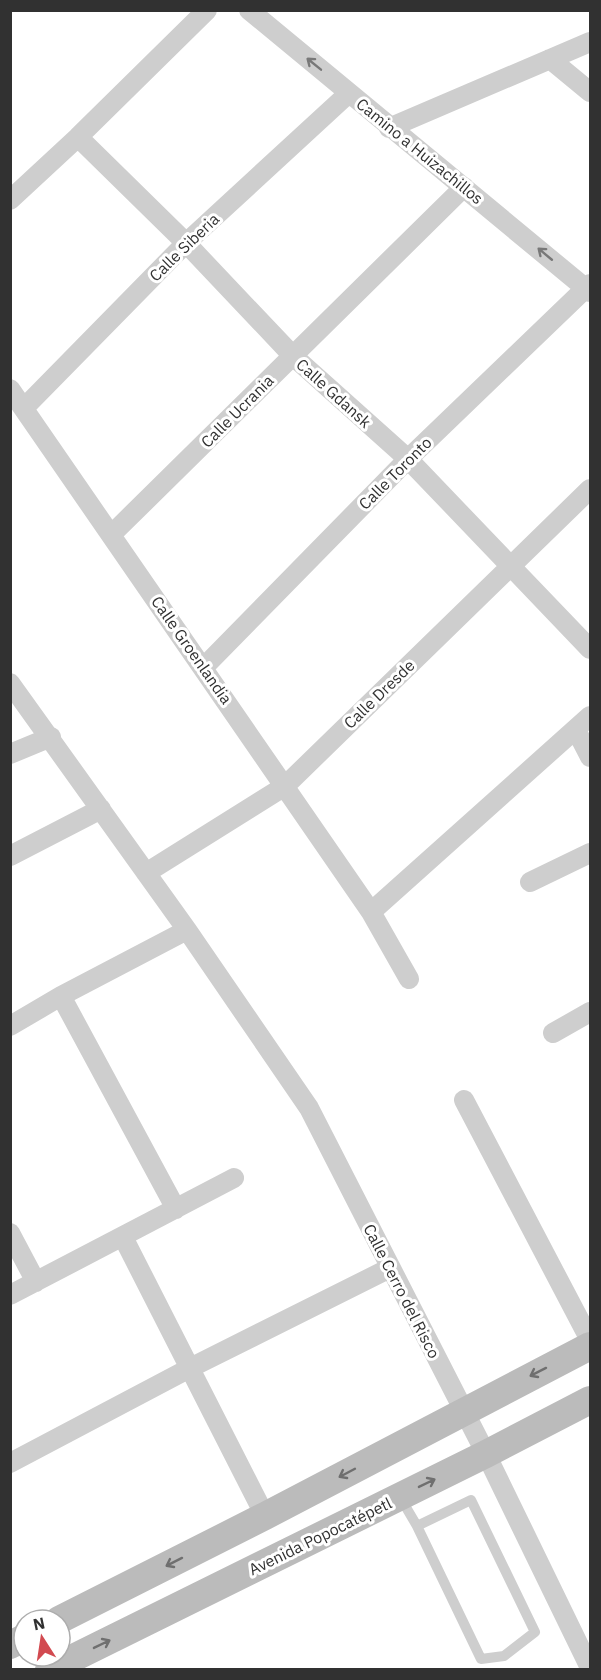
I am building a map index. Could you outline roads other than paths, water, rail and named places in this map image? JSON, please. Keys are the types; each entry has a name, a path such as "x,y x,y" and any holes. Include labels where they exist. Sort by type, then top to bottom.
{"street":[{"path":"10,200 78,137 207,10"},
{"name":"Camino a Huizachillos","path":"251,11 389,128 589,288"},
{"path":"389,128 591,42"},
{"path":"550,59 591,92"},
{"name":"Calle Siberia","path":"24,408 186,243 349,93"},
{"name":"Calle Gdansk","path":"78,137 186,243 293,356 408,459 591,649"},
{"name":"Calle Ucrania","path":"112,534 464,187"},
{"name":"Calle Toronto","path":"204,667 408,459 589,288"},
{"name":"Calle Groenlandia","path":"10,389 371,912 410,980"},
{"name":"Calle Dresde","path":"146,873 285,786 591,489"},
{"name":"Calle Cerro del Risco","path":"10,683 51,737 187,930 309,1108 486,1454 591,1668"},
{"path":"371,912 591,716"},
{"path":"576,730 591,757"},
{"path":"10,754 51,737"},
{"path":"10,856 101,809"},
{"path":"530,882 591,853"},
{"path":"10,1026 61,996 187,930"},
{"path":"61,996 176,1209"},
{"path":"553,1033 591,1012"},
{"path":"464,1100 591,1340"},
{"path":"10,1295 234,1178"},
{"path":"10,1233 36,1282"},
{"path":"123,1237 265,1516"},
{"path":"10,1463 190,1368 390,1268"},
{"path":"72,1613 265,1516 591,1346"},
{"name":"Avenida Popocatépetl","path":"49,1670 591,1400"},
{"path":"118,1590 136,1627"}],"lane":[{"path":"400,1496 417,1526 481,1659 504,1656 535,1632 471,1500 417,1526"}]}
